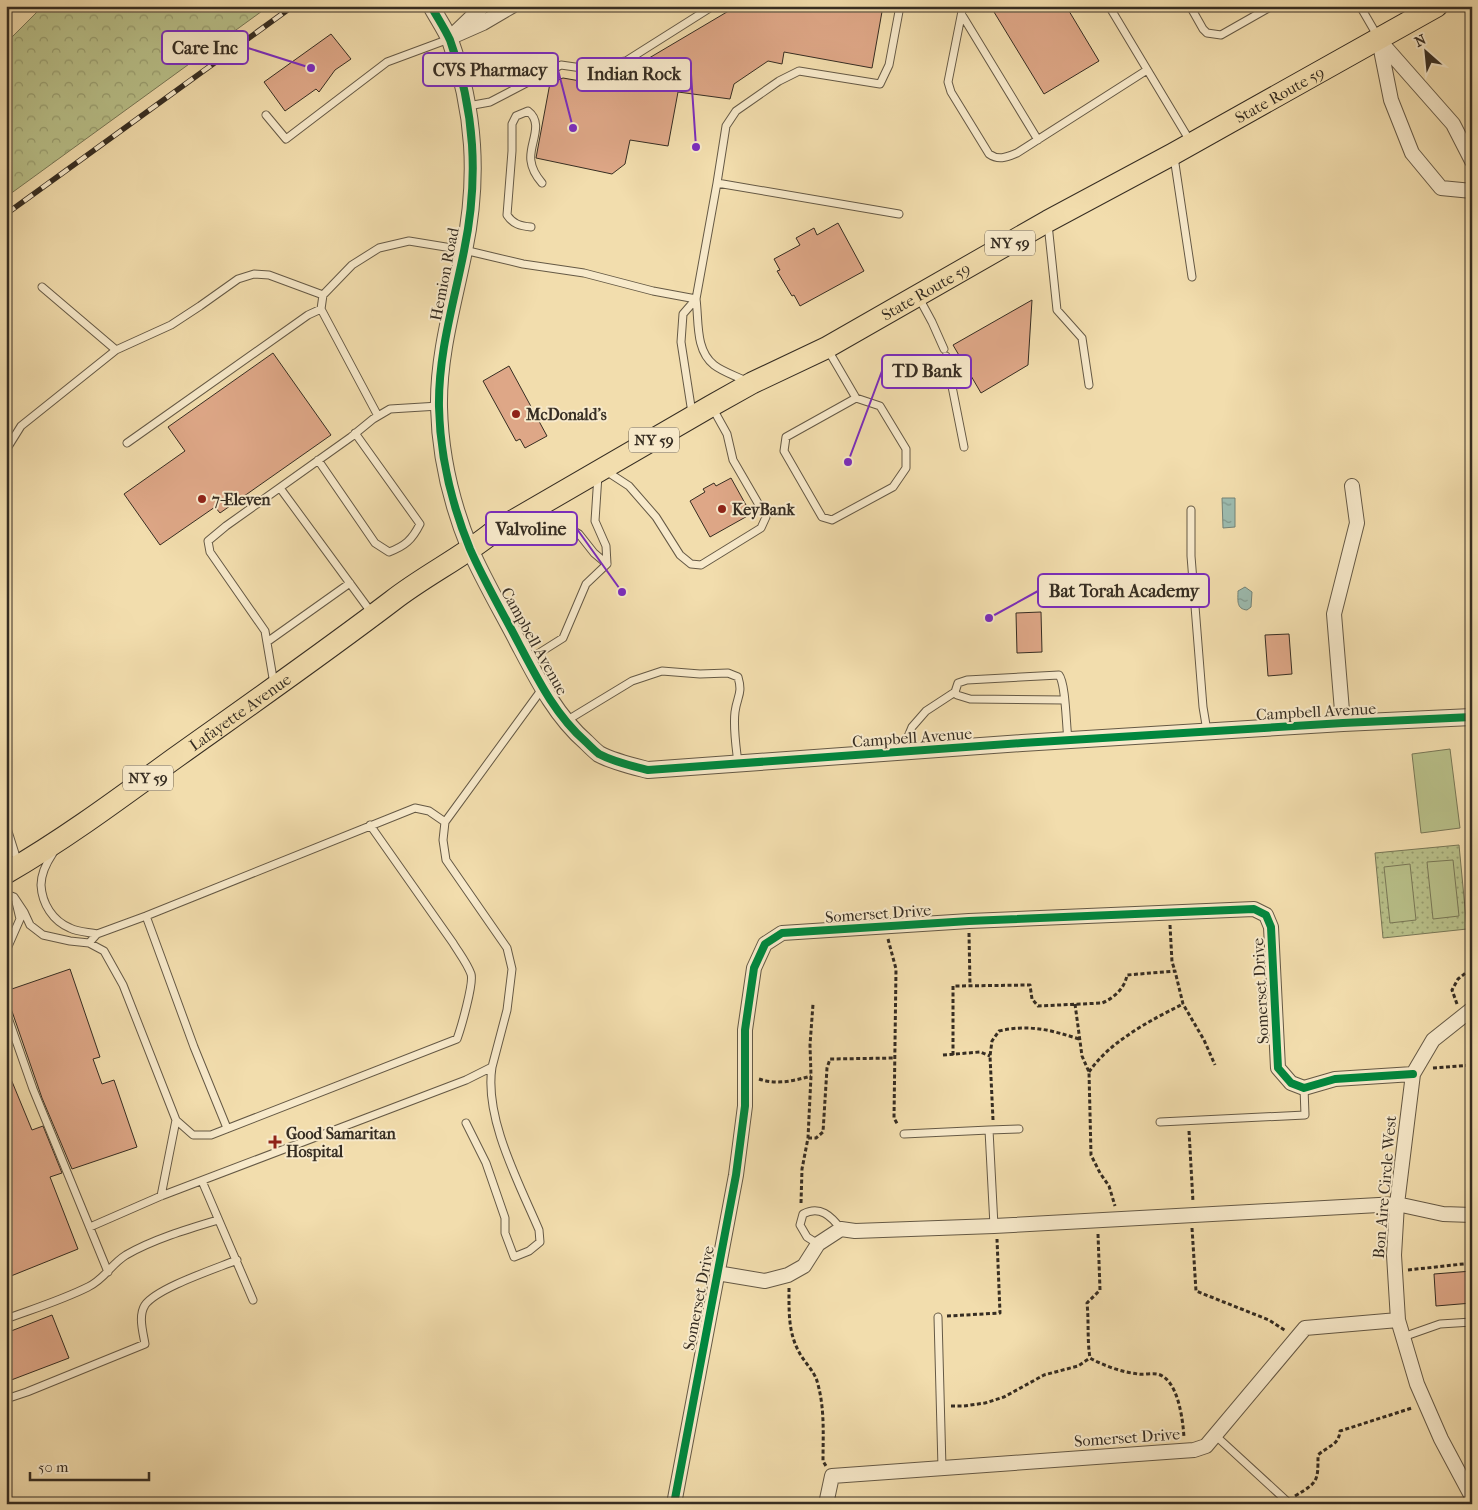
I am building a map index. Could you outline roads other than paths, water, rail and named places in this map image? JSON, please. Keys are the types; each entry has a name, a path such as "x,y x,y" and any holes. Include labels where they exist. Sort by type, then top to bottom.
{"main road":[{"name":"State Route 59","path":"471,550 492,533 711,406 752,383 826,348 1048,221 1192,144 1379,40 1436,6"},
{"name":"Lafayette Avenue","path":"13,869 68,834 275,687 397,597 471,550"}],"street":[{"name":"Hemion Road","path":"431,6 449,38 463,80 471,128 473,169 471,206 444,346 439,406 441,441 448,478 459,520 471,550"},
{"path":"449,38 483,6"},
{"path":"449,38 483,23 512,6"},
{"path":"1379,40 1453,124 1472,162"},
{"path":"1379,40 1391,100 1412,153 1442,188 1472,191"},
{"path":"1343,723 1334,614 1357,523 1352,486"},
{"name":"Campbell Avenue","path":"471,550 542,689 572,730 599,753 625,764 648,770 1068,740 1472,717"},
{"name":"Somerset Drive","path":"674,1504 737,1165 745,1106 745,1030 754,968 766,944 782,932 969,921 1254,909 1266,915 1271,927 1278,1068 1291,1083 1304,1088"},
{"name":"Bon Aire Circle West","path":"1467,1012 1433,1040 1413,1074 1397,1204 1394,1255 1398,1320 1417,1384 1441,1439 1472,1497"},
{"path":"1304,1088 1335,1079 1413,1074"},
{"path":"841,1230 855,1232 994,1226 1397,1204 1443,1214 1472,1215"},
{"name":"Somerset Drive","path":"717,1273 765,1281 788,1275 804,1266 818,1244 841,1230"},
{"name":"Somerset Drive","path":"826,1504 832,1476 1194,1450 1206,1446 1216,1436 1305,1328 1398,1320"}],"lane":[{"path":"467,106 490,102 561,65 588,69 626,61 713,6"},
{"path":"752,383 722,370 707,358 699,334 696,299 726,126 736,111 779,81 798,71 880,84 889,65 900,6"},
{"path":"963,6 948,82 950,92 989,154 994,158 1004,158 1038,140 1147,70"},
{"path":"1109,6 1192,144"},
{"path":"1190,6 1207,33 1221,35 1272,6"},
{"path":"1360,6 1379,40"},
{"path":"962,15 1038,140"},
{"path":"266,115 286,139 387,62 449,38"},
{"path":"531,227 520,226 510,221 506,215 512,151 512,124 516,116 523,112 528,111 533,115 536,128 530,160 534,173 542,183"},
{"path":"1173,154 1192,277"},
{"path":"717,183 899,214"},
{"path":"1048,221 1057,310 1082,338 1089,385"},
{"path":"378,416 321,309 323,295 352,265 379,248 409,241 584,274 653,291 696,299"},
{"path":"6,450 21,426 116,350 171,325 238,279 254,274 269,275 323,295"},
{"path":"42,287 116,350"},
{"path":"918,295 945,352 964,447"},
{"path":"693,417 681,342 683,314 696,299"},
{"path":"127,443 308,315 321,309"},
{"path":"826,348 856,398 880,406 906,448 906,468 893,487 832,520 822,517 784,451 786,437 856,398"},
{"path":"275,687 265,631 210,552 208,541 378,416 390,409 439,406"},
{"path":"528,661 563,638 586,584 607,564 606,546 595,521 601,470 629,486 656,517 680,555 691,564 701,564 761,528 766,517 734,460 727,434 711,406"},
{"path":"318,460 375,543 389,552 400,548 414,537 420,524 355,434"},
{"path":"280,488 373,615"},
{"path":"534,508 579,534 594,554 607,564"},
{"path":"1191,510 1194,584 1203,707 1208,731"},
{"path":"267,642 350,583"},
{"path":"565,721 632,680 662,671 700,674 728,673 738,677 741,688 735,712 738,763"},
{"path":"902,751 912,726 926,711 955,692 958,683 967,680 1054,674 1062,678 1068,740"},
{"path":"466,1123 486,1163 505,1218 505,1232 514,1257 529,1251 540,1242 539,1230 496,1124 490,1080 507,1010 512,969 508,948 446,860 443,840 445,822 542,689"},
{"path":"955,692 957,695 970,699 1064,700"},
{"path":"68,834 53,852 45,867 41,885 46,906 56,920 70,929 96,934 336,841 370,825 415,808 429,810 445,822"},
{"path":"6,825 13,869"},
{"path":"6,894 14,897 30,925 43,935 89,943 104,951 123,985 176,1120 193,1135 210,1135 458,1039 464,1020 472,976 453,943 370,825"},
{"path":"6,951 20,920 14,897"},
{"path":"146,916 194,1046 227,1128"},
{"path":"89,943 96,934"},
{"path":"6,1012 33,1090 108,1272"},
{"path":"90,1227 162,1196 466,1080 492,1068"},
{"path":"1160,1122 1305,1115 1304,1088"},
{"path":"162,1196 176,1120"},
{"path":"904,1134 1019,1129"},
{"path":"989,1130 994,1226"},
{"path":"202,1181 253,1300"},
{"path":"818,1244 807,1238 800,1225 803,1214 811,1210 824,1213 833,1219 841,1230"},
{"path":"6,1319 88,1287 103,1278 114,1264 126,1256 184,1230 218,1220"},
{"path":"6,1399 145,1344 141,1319 144,1306 152,1298 169,1288 237,1260"},
{"path":"938,1317 942,1468"},
{"path":"1403,1337 1440,1324 1472,1322"},
{"path":"1216,1436 1289,1502"}],"water":[{"path":"1222,498 1235,498 1235,527 1223,528"},
{"path":"1245,587 1252,592 1251,607 1247,610 1239,606 1238,601 1238,591"}],"railway":[{"path":"6,214 293,6"}],"place":[{"name":"Care Inc","path":"311,68"},
{"name":"CVS Pharmacy","path":"573,128"},
{"name":"Indian Rock","path":"696,147"},
{"name":"McDonald's","path":"516,414"},
{"name":"TD Bank","path":"848,462"},
{"name":"7-Eleven","path":"202,499"},
{"name":"KeyBank","path":"722,509"},
{"name":"Valvoline","path":"622,592"},
{"name":"Bat Torah Academy","path":"989,618"},
{"name":"Good Samaritan Hospital","path":"275,1142"}]}
